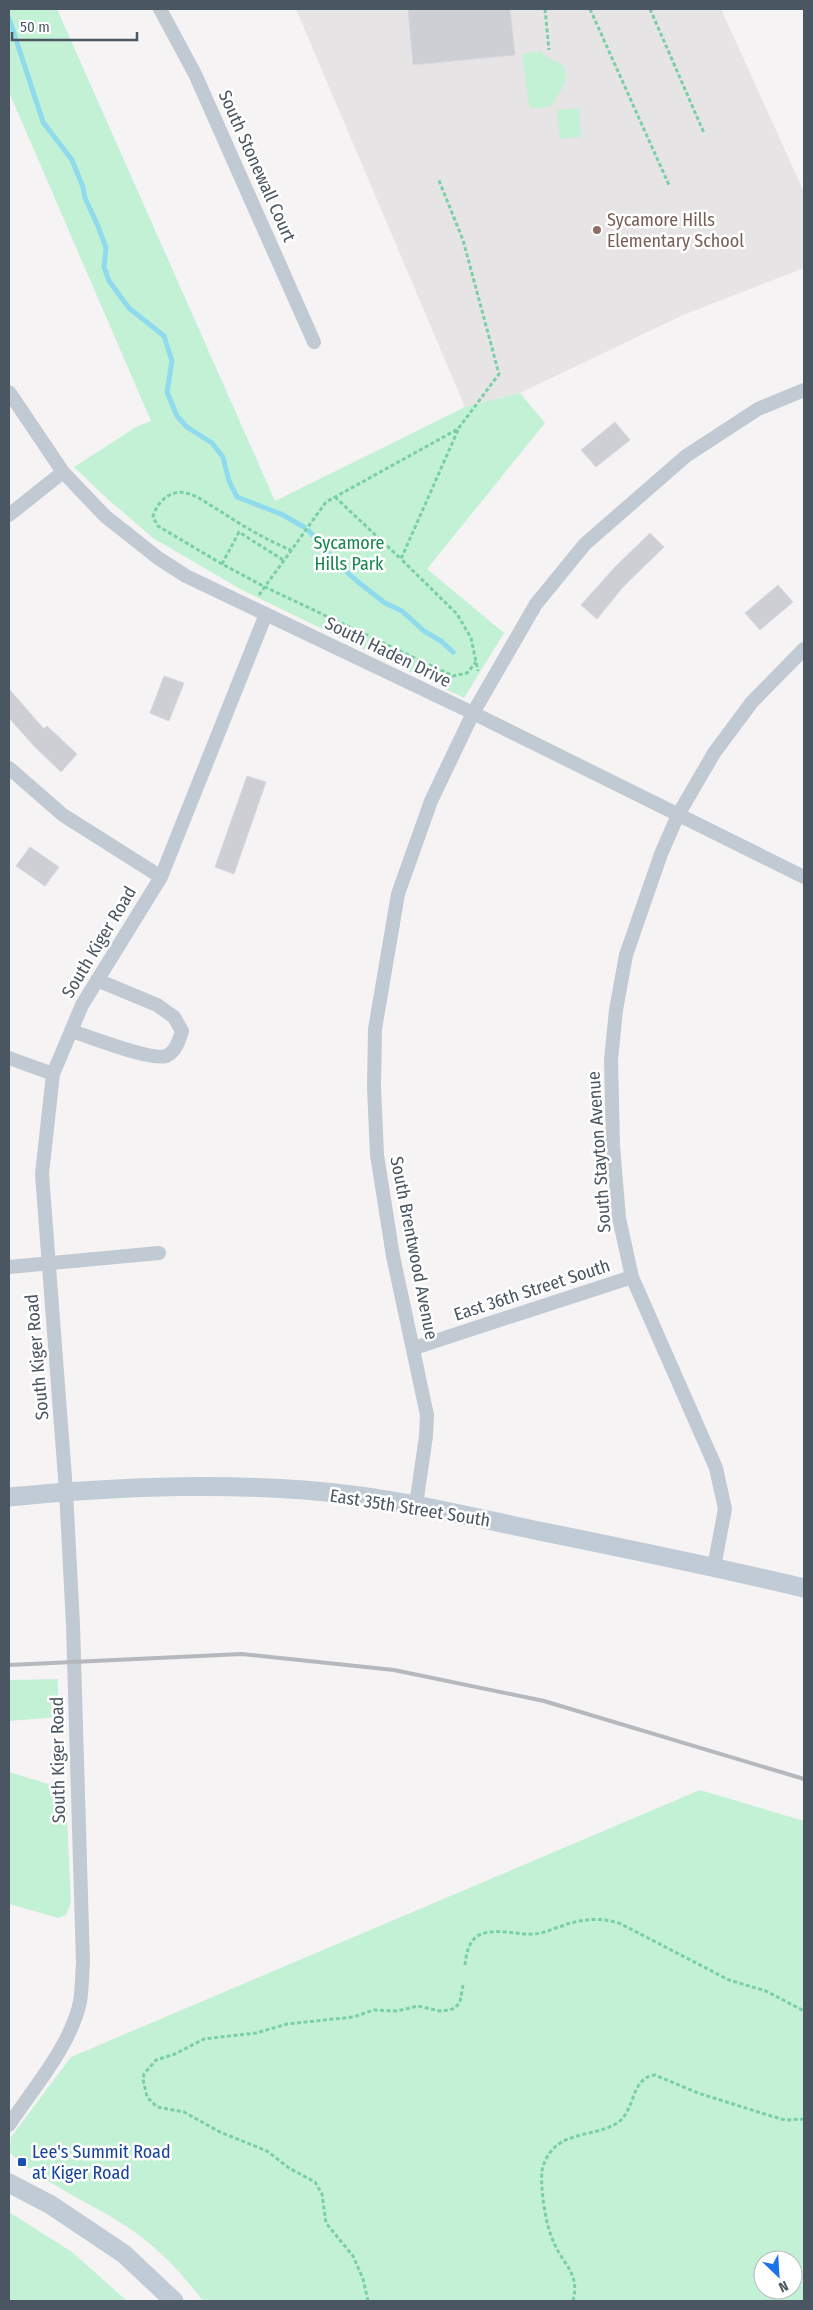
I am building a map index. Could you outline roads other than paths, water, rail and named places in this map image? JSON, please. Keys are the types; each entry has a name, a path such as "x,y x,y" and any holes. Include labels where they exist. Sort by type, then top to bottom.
{"main road":[{"name":"East 35th Street South","path":"9,1497 66,1491 173,1487 262,1489 351,1495 416,1505 714,1567 804,1588"},
{"path":"9,2183 52,2205 124,2254 174,2301"}],"street":[{"name":"South Stonewall Court","path":"160,9 195,74 314,342"},
{"name":"South Brentwood Avenue","path":"416,1505 426,1436 427,1415 393,1256 377,1155 374,1087 375,1029 398,894 431,801 473,714 536,604 585,544 686,456 758,409 804,390"},
{"name":"South Haden Drive","path":"9,392 63,472 105,516 158,558 186,576 473,714 804,877"},
{"path":"9,515 63,472"},
{"name":"South Kiger Road","path":"9,2125 59,2051 73,2024 80,2000 82,1963 73,1625 66,1491 42,1174 54,1074 82,1005 161,877 266,614"},
{"name":"South Stayton Avenue","path":"714,1567 725,1509 716,1468 632,1277 619,1218 613,1146 611,1060 616,1010 626,955 661,854 678,815 714,753 752,702 804,649"},
{"path":"9,768 62,815 161,877"},
{"path":"71,1030 152,1057 167,1056 178,1046 182,1030 174,1017 157,1005 97,980"},
{"path":"9,1058 54,1074"},
{"path":"9,1267 159,1253"},
{"name":"East 36th Street South","path":"414,1348 632,1277"}],"waterway":[{"path":"9,18 43,122 72,160 83,187 85,198 98,226 106,248 104,267 109,281 129,308 164,336 172,361 167,392 177,416 187,427 212,443 223,457 229,481 237,497 281,514 304,527"},
{"path":"309,531 338,564 358,582 385,603 402,611 424,631 441,641 453,652"}],"railway":[{"path":"9,1665 242,1654 394,1670 544,1701 804,1779"}],"place":[{"name":"Sycamore Hills Elementary School","path":"597,230"},
{"name":"Lee's Summit Road at Kiger Road","path":"22,2162"}],"park label":[{"name":"Sycamore Hills Park","path":"349,553"}]}
